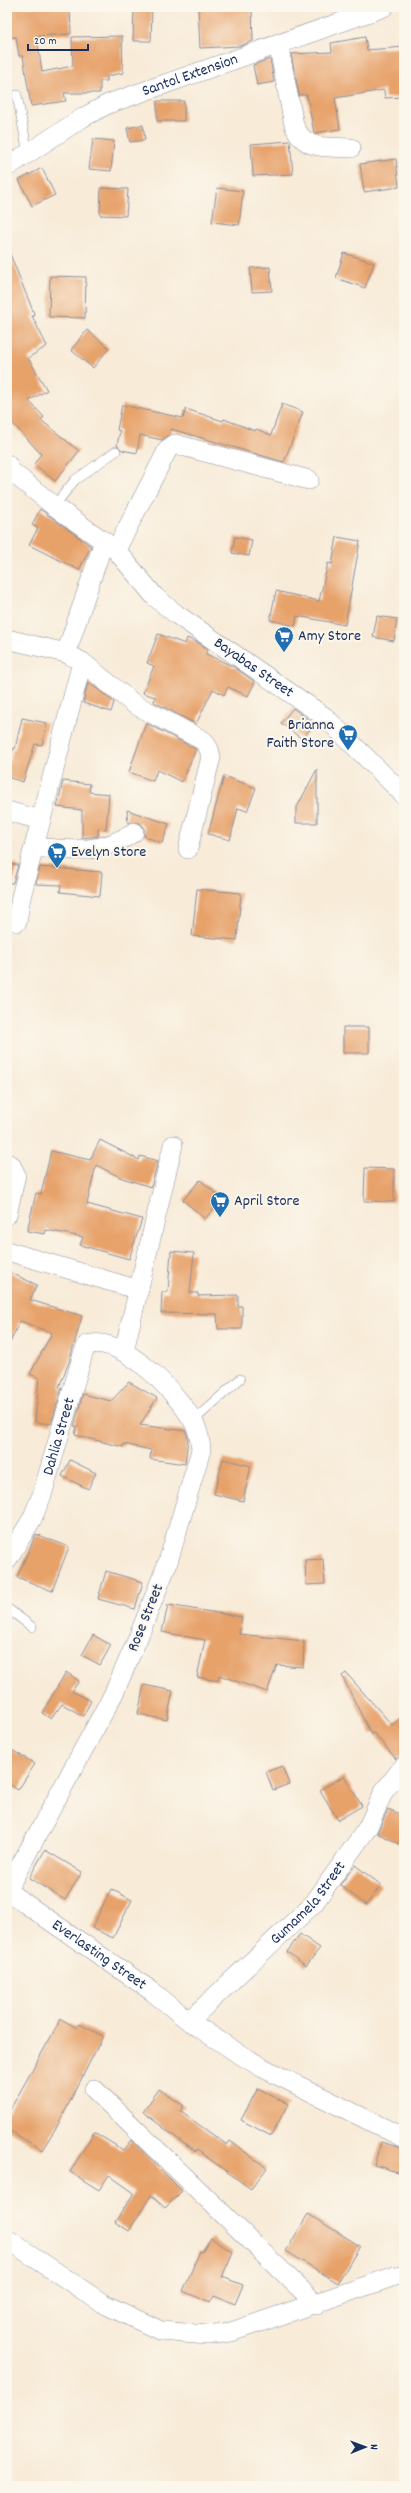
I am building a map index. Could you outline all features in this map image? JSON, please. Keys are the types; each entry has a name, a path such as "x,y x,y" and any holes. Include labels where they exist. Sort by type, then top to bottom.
{"street":[{"name":"Santol Extension","path":"7,167 82,118 108,104 384,7"},
{"path":"278,43 294,125 299,137 312,145 351,148"},
{"path":"17,922 21,897 41,820 74,657 110,545 168,449 175,444 309,480"},
{"name":"Bayabas Street","path":"7,464 12,472 54,506 110,545 155,598 325,717 404,795"},
{"path":"7,639 74,657 134,704 204,741 209,749 210,757 188,849"},
{"path":"7,811 41,820"},
{"path":"35,847 67,851 110,846 134,832"},
{"path":"124,1351 174,1145"},
{"path":"7,1163 11,1165 16,1176 7,1215"},
{"path":"7,1251 139,1290"},
{"name":"Dahlia Street","path":"7,1560 32,1519 42,1495 83,1354 87,1345 96,1342 124,1351"},
{"name":"Rose Street","path":"7,1890 113,1695 138,1638 168,1562 201,1450 200,1437 193,1421 146,1367 124,1351"},
{"name":"Gumamela Street","path":"189,2021 314,1903 368,1826 384,1791 404,1766"},
{"name":"Everlasting Street","path":"7,1890 153,1992 189,2021 263,2068 404,2138"},
{"path":"94,2089 317,2304"},
{"path":"7,2240 102,2303 161,2331 207,2336 231,2332 317,2304 395,2276 404,2275"}],"lane":[{"path":"17,95 28,154"},
{"path":"54,506 75,480 116,451"},
{"path":"193,1421 240,1379"},
{"path":"7,1608 32,1627"}],"building":[{"path":"7,7 70,7 71,34 37,36 42,72 73,66 72,37 122,36 123,73 107,76 107,81 100,81 100,93 64,93 66,101 31,106 23,56 19,56 16,37 7,38"},
{"path":"134,7 152,7 151,41 133,41"},
{"path":"198,7 252,7 253,41 240,46 200,48"},
{"path":"365,37 367,50 404,47 404,97 385,98 384,90 335,98 340,129 314,133 307,95 299,95 291,54 332,52 331,43"},
{"path":"270,59 274,82 257,85 253,65"},
{"path":"157,101 184,101 184,121 157,121"},
{"path":"143,125 145,140 130,142 127,128"},
{"path":"93,139 114,141 111,171 89,169"},
{"path":"290,141 293,174 253,176 251,144"},
{"path":"396,159 399,187 364,192 360,164"},
{"path":"42,168 55,195 32,206 19,180"},
{"path":"101,188 128,189 126,216 100,215"},
{"path":"217,188 243,191 239,225 212,222"},
{"path":"8,249 35,316 32,316 47,346 28,358 47,390 29,401 44,417 41,420 79,451 55,481 34,464 41,454 7,417"},
{"path":"344,253 374,263 365,288 336,278"},
{"path":"270,267 272,291 252,292 250,268"},
{"path":"50,276 86,277 85,318 49,317"},
{"path":"87,330 109,348 93,368 71,350"},
{"path":"282,404 303,412 284,462 171,429 170,434 162,440 140,435 137,453 122,450 117,445 120,431 117,430 122,405 183,418 186,409 223,421 224,419 255,431 256,429 271,435"},
{"path":"40,509 91,546 79,570 29,545 38,528 32,525"},
{"path":"235,537 252,540 249,556 232,553"},
{"path":"337,537 360,541 345,625 297,616 295,626 270,620 276,591 319,601 328,563 332,564"},
{"path":"377,616 397,619 394,641 373,637"},
{"path":"158,634 185,644 187,638 208,649 206,654 234,667 255,682 248,696 228,687 224,695 213,689 196,724 154,702 155,697 143,693 154,666 147,663"},
{"path":"88,682 114,702 111,712 83,703"},
{"path":"293,708 314,724 302,739 281,723"},
{"path":"22,718 47,723 42,745 35,744 23,782 7,777 7,769 13,749 15,749"},
{"path":"146,723 196,749 182,782 157,770 153,781 129,772"},
{"path":"317,769 317,823 296,823 296,809"},
{"path":"224,776 256,788 247,811 238,808 230,840 208,834"},
{"path":"63,781 90,784 89,792 109,794 106,829 98,828 98,836 82,838 82,810 57,807"},
{"path":"127,810 169,824 162,843 144,836 144,827 140,823 128,823"},
{"path":"7,864 18,865 13,883 7,883"},
{"path":"40,867 102,872 100,896 60,892 61,885 36,884"},
{"path":"197,889 241,893 237,940 192,936"},
{"path":"343,1027 369,1027 369,1053 343,1053"},
{"path":"100,1140 139,1160 140,1156 158,1161 151,1187 122,1178 96,1165 87,1204 142,1219 129,1259 80,1245 83,1237 46,1230 45,1234 27,1231 36,1193 41,1194 51,1151 90,1160"},
{"path":"365,1168 394,1169 394,1202 364,1201"},
{"path":"200,1180 222,1198 205,1219 183,1200"},
{"path":"171,1251 194,1253 190,1293 198,1293 198,1296 238,1295 238,1306 242,1306 242,1329 218,1329 217,1314 161,1313 162,1292 168,1292"},
{"path":"7,1271 37,1285 30,1300 82,1316 69,1362 59,1387 62,1388 51,1424 35,1422 39,1378 30,1374 52,1333 20,1321 7,1349"},
{"path":"129,1382 157,1398 140,1425 186,1431 188,1439 185,1464 150,1459 151,1450 124,1444 123,1447 75,1435 77,1426 74,1426 83,1394 111,1401"},
{"path":"223,1459 251,1466 243,1501 214,1494"},
{"path":"70,1460 96,1473 88,1489 62,1476"},
{"path":"36,1534 69,1547 52,1591 17,1577"},
{"path":"323,1559 325,1584 306,1585 305,1560"},
{"path":"106,1571 143,1582 135,1609 98,1599"},
{"path":"168,1605 242,1617 239,1634 304,1641 303,1667 277,1665 267,1692 219,1675 218,1681 197,1677 205,1640 162,1632"},
{"path":"93,1635 111,1645 100,1665 82,1655"},
{"path":"66,1672 79,1681 72,1691 91,1701 83,1716 62,1704 51,1719 42,1713"},
{"path":"346,1673 392,1725 404,1715 404,1755 396,1759 374,1733 371,1734 342,1676"},
{"path":"144,1685 173,1691 167,1720 138,1714"},
{"path":"7,1747 35,1764 18,1790 7,1783"},
{"path":"282,1766 289,1784 273,1790 266,1772"},
{"path":"344,1776 362,1806 338,1820 320,1790"},
{"path":"388,1809 404,1816 404,1846 377,1833"},
{"path":"45,1850 82,1872 65,1900 29,1878"},
{"path":"355,1865 381,1885 366,1905 340,1885"},
{"path":"111,1889 132,1900 113,1938 92,1928"},
{"path":"300,1934 320,1948 306,1966 287,1952"},
{"path":"61,2019 77,2028 79,2024 103,2036 59,2123 42,2150 7,2129 7,2115"},
{"path":"258,2088 288,2104 271,2136 241,2120"},
{"path":"159,2089 184,2106 180,2111 227,2145 230,2141 267,2168 251,2189 197,2150 195,2152 143,2112"},
{"path":"94,2132 123,2150 131,2140 182,2191 165,2208 151,2195 129,2231 115,2222 134,2193 109,2175 99,2190 70,2172"},
{"path":"381,2142 404,2149 404,2174 374,2165"},
{"path":"308,2214 360,2246 338,2283 286,2251"},
{"path":"211,2238 233,2252 222,2277 243,2285 235,2304 214,2296 210,2303 183,2291 200,2251 202,2252"}],"place":[{"name":"Amy Store","path":"284,653"},
{"name":"Brianna Faith Store","path":"348,751"},
{"name":"Evelyn Store","path":"57,869"},
{"name":"April Store","path":"220,1218"}]}
